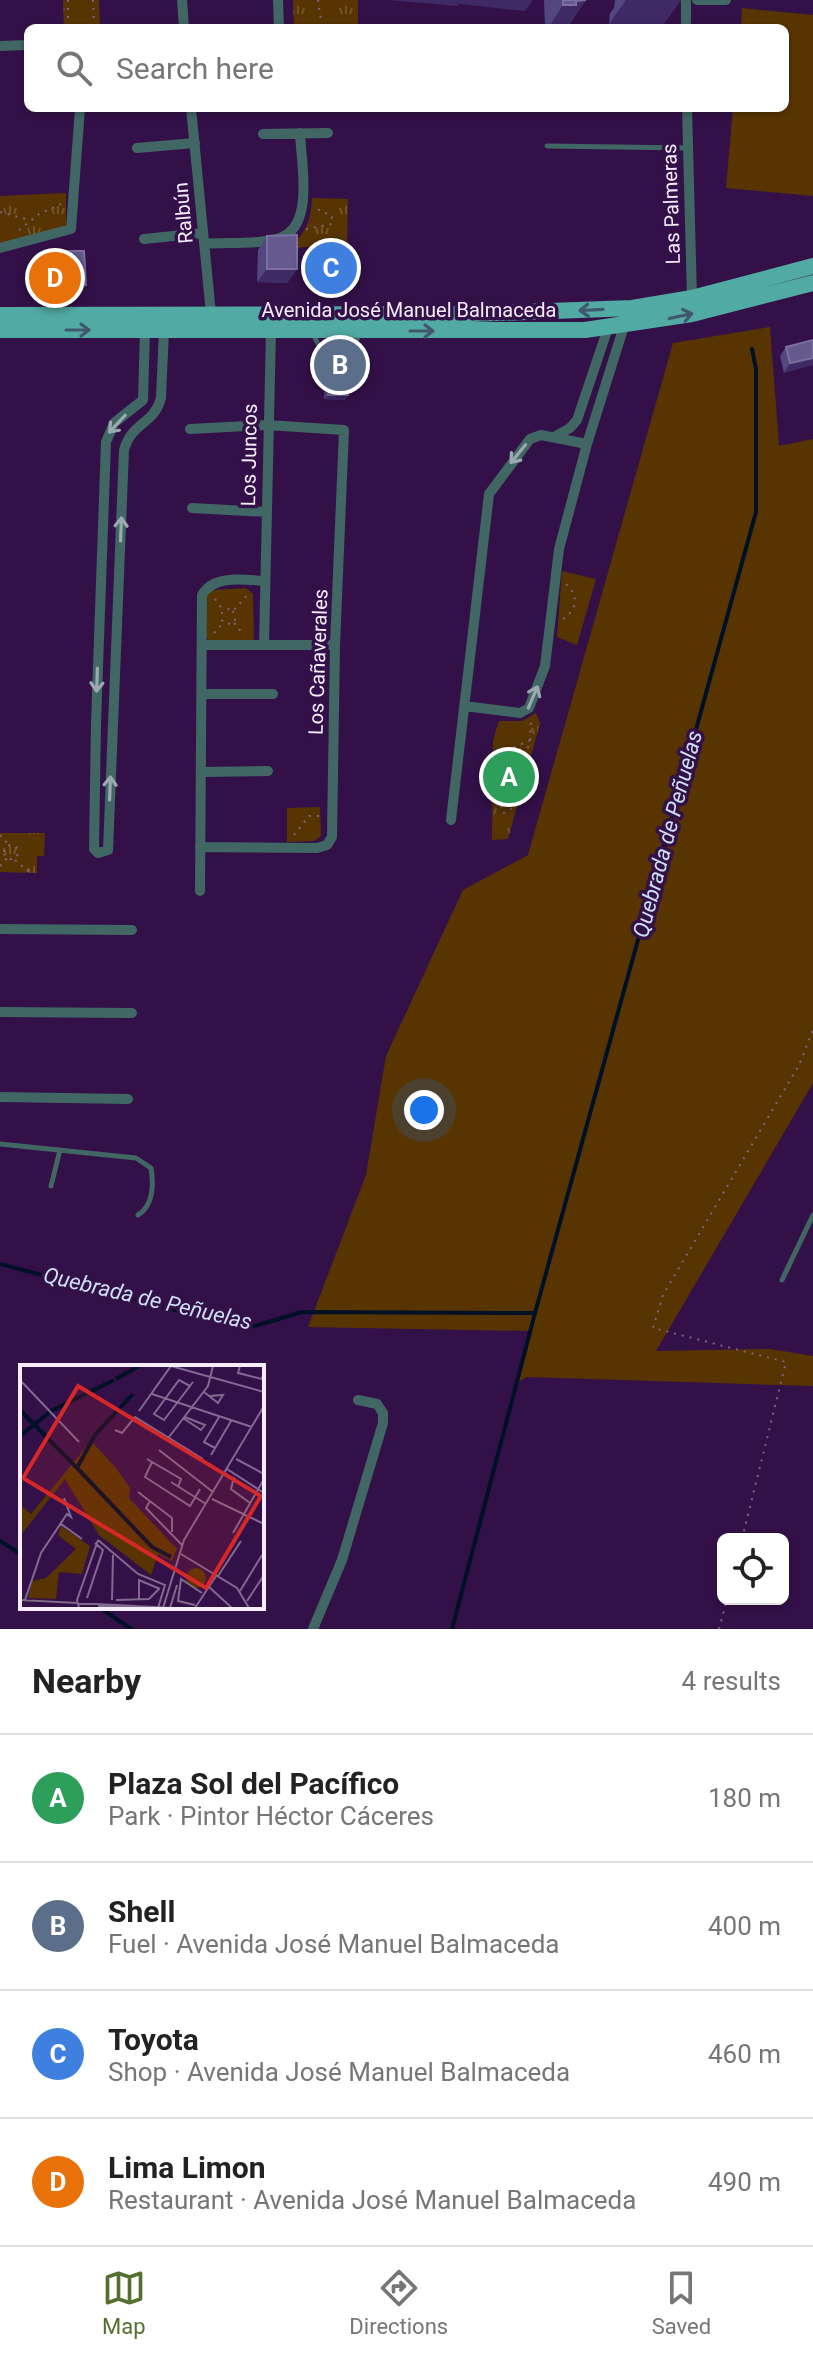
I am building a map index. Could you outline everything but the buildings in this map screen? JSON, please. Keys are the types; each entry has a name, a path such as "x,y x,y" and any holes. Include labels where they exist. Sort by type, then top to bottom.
{"main road":[{"path":"777,284 813,255"},
{"name":"Avenida José Manuel Balmaceda","path":"0,330 585,330 692,314 777,284 813,266"},
{"name":"Avenida José Manuel Balmaceda","path":"0,315 513,313 632,308 777,284 813,283"},
{"path":"777,284 813,291"}],"street":[{"path":"182,0 184,24"},
{"path":"278,0 279,24"},
{"path":"686,0 686,24"},
{"path":"697,0 726,0"},
{"path":"0,46 24,45"},
{"path":"0,248 71,229 80,112"},
{"name":"Ralbún","path":"191,112 211,314"},
{"name":"Las Palmeras","path":"687,112 692,298"},
{"path":"144,239 276,239 293,231 301,217 303,204 300,133"},
{"path":"263,134 328,133"},
{"path":"137,148 195,143"},
{"path":"553,437 570,428 577,420 616,327"},
{"path":"465,706 520,713 529,708 545,666 559,549 616,327"},
{"path":"145,330 143,400 108,431 96,723 94,849 98,853 108,850 124,450 128,436 152,417 161,398 164,330"},
{"name":"Los Juncos","path":"264,645 262,581 271,330"},
{"path":"190,429 267,425"},
{"name":"Los Cañaverales","path":"200,847 317,848 327,845 332,837 335,645 344,430 267,425"},
{"path":"451,820 489,494 530,439 541,435 587,444"},
{"path":"104,494 122,496"},
{"path":"192,508 266,512"},
{"path":"200,891 202,595 206,588 224,580 262,581"},
{"path":"99,615 117,616"},
{"path":"202,645 335,645"},
{"path":"203,694 273,694"},
{"path":"96,723 113,725"},
{"path":"201,772 268,771"},
{"path":"0,929 132,930"},
{"path":"0,1012 132,1013"},
{"path":"0,1097 128,1099"},
{"path":"313,1629 342,1560 383,1423 383,1413 377,1404 358,1400"}],"lane":[{"path":"547,146 687,148"},
{"path":"311,329 327,362 349,362 361,330"},
{"path":"0,1144 136,1158 151,1168 150,1201 146,1210 138,1215"},
{"path":"51,1186 60,1150"},
{"path":"782,1280 813,1215"}],"path":[{"path":"68,0 68,24"},
{"path":"93,0 94,24"},
{"path":"318,0 321,24"},
{"path":"10,238 50,207 74,197"},
{"path":"293,231 332,224 332,216 328,213 303,204"},
{"path":"0,212 31,221"},
{"path":"551,622 572,613 576,603 568,584 556,578"},
{"path":"224,611 233,611 262,581"},
{"path":"206,588 224,611"},
{"path":"224,611 221,619 229,624 236,618 233,611"},
{"path":"526,710 532,724 530,740 511,809 504,813 501,811 504,759 511,749 530,740"},
{"path":"292,848 295,831 309,816 332,816"},
{"path":"0,835 8,845 18,849 14,859"},
{"path":"7,858 4,851 8,845"},
{"path":"7,858 14,859 21,868 29,870"},
{"path":"0,866 7,858"},
{"path":"743,1533 786,1362 653,1328 663,1295 799,1065 813,1030"},
{"path":"719,1629 725,1605"}],"green space":[{"path":"63,0 99,0 100,24 64,24"},
{"path":"293,0 358,0 358,24 294,24"},
{"path":"742,8 813,15 813,196 726,188 733,112 789,112 789,24 741,24"},
{"path":"66,193 66,227 0,243 0,196"},
{"path":"312,198 348,199 347,245 288,248 306,226"},
{"name":"Quebrada de Peñuelas","path":"770,327 779,446 813,439 813,1083 656,1351 770,1349 813,1356 813,1386 527,1377 516,1383 529,1331 308,1327 366,1175 386,1056 463,890 528,855 673,343"},
{"path":"562,571 596,579 577,645 557,637"},
{"path":"246,588 253,594 254,639 246,643 210,642 206,637 207,596 212,590"},
{"path":"536,713 540,723 508,839 492,840 493,741 499,721 522,721"},
{"path":"320,807 321,836 314,841 287,842 287,808"},
{"path":"0,833 45,833 44,856 37,856 37,873 0,872"}],"waterway":[{"name":"Quebrada de Peñuelas","path":"0,1264 187,1313 255,1326 302,1312 535,1313 756,512 756,369 752,349"},
{"name":"Quebrada de Peñuelas","path":"452,1629 535,1313"},
{"path":"0,1541 20,1554"},
{"path":"102,1609 131,1629"}],"place":[{"name":"Toyota","path":"331,268"},
{"name":"Lima Limon","path":"55,278"},
{"name":"Shell","path":"340,365"},
{"name":"Plaza Sol del Pacífico","path":"509,777"}]}
